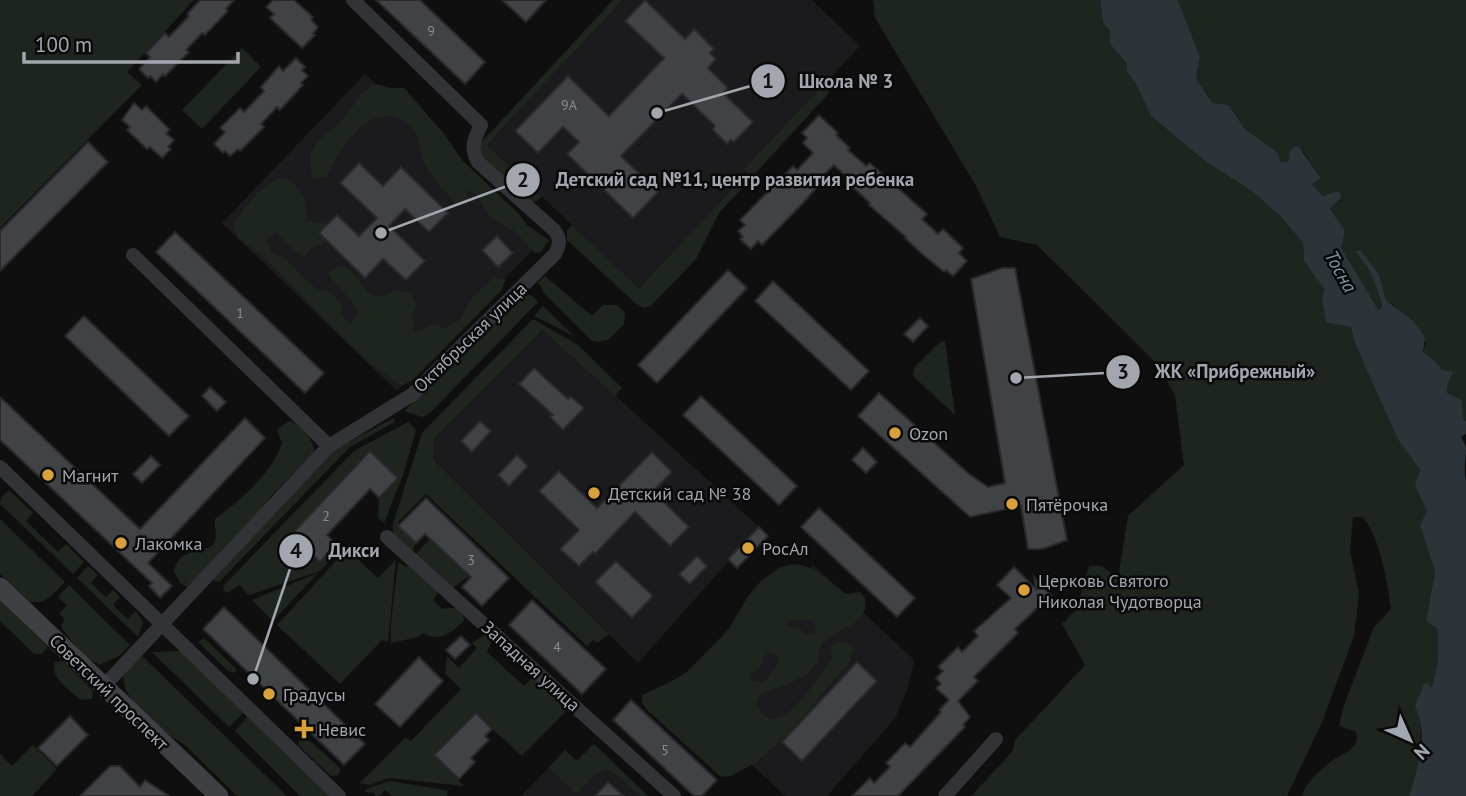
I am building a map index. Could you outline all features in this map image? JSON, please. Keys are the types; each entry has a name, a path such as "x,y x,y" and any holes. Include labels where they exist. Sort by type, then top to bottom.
{"main road":[{"name":"Советский проспект","path":"0,587 219,796"}],"street":[{"name":"Октябрьская улица","path":"104,686 329,446 413,394 555,254 560,243 554,230 478,162 472,150 481,125 353,0"},
{"path":"133,255 329,446"},
{"path":"0,467 339,796"},
{"name":"Западная улица","path":"387,537 674,796"},
{"path":"945,796 996,738"}],"shaded area":[{"path":"0,0 194,0 127,72 142,85 0,228"},
{"path":"613,0 623,0 487,145 542,197 533,203 479,155 479,145"},
{"path":"623,0 812,0 860,46 745,169 748,172 639,288 487,145"},
{"path":"873,0 1100,0 1103,23 1111,31 1110,44 1127,64 1126,70 1151,116 1206,162 1252,191 1282,218 1303,243 1304,261 1325,288 1322,300 1351,327 1355,344 1398,440 1420,470 1416,485 1427,511 1435,571 1426,621 1438,629 1438,661 1432,688 1425,682 1420,763 1409,796 1302,796 1319,772 1356,743 1356,732 1339,726 1343,708 1374,627 1391,609 1382,560 1373,534 1362,517 1353,517 1350,551 1359,594 1354,636 1323,720 1287,796 971,796 1012,752 1015,740 1085,665 1062,624 1076,610 1089,566 1102,566 1118,578 1128,516 1184,465 1175,395 1157,364 1037,245 1000,237 975,184 875,18"},
{"path":"1100,0 1178,0 1200,57 1196,78 1212,103 1228,105 1245,129 1277,152 1281,163 1289,161 1290,151 1295,146 1299,147 1321,178 1312,184 1323,196 1339,191 1342,197 1330,209 1345,231 1336,269 1345,291 1354,300 1355,288 1379,310 1382,306 1372,277 1355,251 1361,251 1379,274 1386,300 1413,321 1425,338 1423,352 1442,370 1453,372 1447,393 1462,400 1463,420 1466,421 1466,434 1461,437 1466,448 1466,796 1409,796 1419,763 1422,739 1415,706 1425,682 1432,687 1438,661 1438,629 1426,621 1435,571 1420,525 1427,511 1415,485 1420,470 1398,440 1355,344 1351,327 1326,322 1322,300 1324,288 1304,261 1303,243 1282,218 1252,191 1206,162 1151,116 1126,70 1127,64 1110,44 1110,31 1103,23"},
{"path":"1178,0 1466,0 1466,421 1447,393 1448,383 1442,370 1423,352 1426,342 1393,304 1386,300 1379,274 1364,260 1375,281 1382,306 1379,310 1356,289 1354,301 1345,291 1336,269 1344,231 1330,209 1342,198 1339,192 1323,196 1312,184 1321,178 1303,151 1280,164 1277,152 1245,129 1228,106 1212,103 1196,78 1200,57"},
{"path":"242,48 261,67 202,129 182,110"},
{"path":"365,74 540,242 397,391 222,223"},
{"path":"828,80 831,84 828,94 719,213 696,259 651,306 644,308 634,302 567,240 567,230 572,225 639,288 747,173 744,169"},
{"path":"377,84 404,88 445,135 462,160 520,215 527,225 549,240 541,252 535,253 513,230 489,217 477,194 465,190 469,202 456,205 426,167 415,133 400,119 387,116 362,126 341,151 327,177 313,179 311,153 319,140 339,124 364,91"},
{"path":"283,178 300,190 307,221 335,225 329,240 313,247 304,256 275,232 266,241 272,252 286,259 304,279 317,289 330,292 341,303 342,316 351,324 358,313 328,272 339,266 353,272 369,293 381,297 395,290 409,293 417,304 412,317 414,333 434,324 446,329 459,320 473,296 493,278 506,279 501,291 413,380 402,386 365,360 262,255 237,238 234,224 249,202 268,185"},
{"path":"545,276 592,316 603,305 617,305 625,313 624,324 605,341 591,340 544,293 538,282"},
{"path":"529,294 537,303 430,413 422,417 404,411 524,296"},
{"path":"543,306 574,336 534,316"},
{"path":"533,319 578,345 622,388 615,396 543,330 433,440 433,459 609,634 597,643 593,640 587,646 426,494 398,522 399,527 416,543 411,554 393,534 393,524 422,433"},
{"name":"Детский сад № 38","path":"544,330 759,527 638,663 433,458 433,440"},
{"path":"945,340 955,415 913,376 914,368"},
{"path":"394,418 393,423 350,447 219,582 214,581 214,576 334,450"},
{"path":"289,421 306,433 315,452 223,548 195,583 187,587 181,584 174,572 177,563 188,554 212,546 216,538 215,519 244,495 271,465 282,443 277,430"},
{"path":"408,422 416,430 403,475 384,523 378,518 379,498 398,478 369,451 291,535 319,562 336,544 341,548 320,571 249,595 239,585 228,593 224,591 223,586 354,451"},
{"path":"9,490 33,513 26,521 58,552 66,544 84,562 73,574 0,504 1,498"},
{"path":"0,519 65,582 49,598 41,602 30,602 0,574"},
{"path":"430,539 469,576 450,590 414,556"},
{"path":"347,549 378,578 396,559 388,642 382,640 340,684 277,625"},
{"path":"398,562 406,567 409,565 440,590 433,600 442,609 454,608 460,611 464,621 440,636 423,633 418,637 391,643"},
{"path":"798,564 813,569 845,594 860,592 865,598 865,608 857,621 821,645 818,661 810,671 793,682 759,696 756,703 764,716 774,719 797,705 832,659 830,647 833,644 842,642 854,649 848,664 793,728 758,761 731,776 721,777 646,709 642,695 687,672 728,630 749,595 761,581 779,568","holes":["790,620 813,621 816,632 805,634 800,629 788,626 786,624","769,652 777,656 778,664 763,682 752,681 750,676"]},
{"path":"813,565 914,660 908,688 895,718 827,796 785,796 684,701"},
{"path":"88,566 98,575 91,583 106,597 113,590 120,597 113,605 128,619 136,611 143,622 138,637 77,578"},
{"path":"318,573 273,621 252,600"},
{"path":"69,585 130,645 119,656 99,665 84,656 63,630 61,625 65,619 59,614 67,605 58,597"},
{"path":"0,600 47,649 41,654 34,654 0,621"},
{"path":"485,634 493,639 487,652 524,686 534,676 568,709 522,756 475,713 434,755 464,786 389,778 370,785 360,783 406,737 411,741 461,689 445,673 447,656 459,668 477,648 472,643"},
{"path":"204,638 237,670 234,673 227,670 198,642"},
{"path":"181,651 244,712 229,727 152,652"},
{"path":"142,656 287,796 237,796 184,744 147,716 128,694 123,676"},
{"path":"63,661 93,691 92,699 81,700 58,679 55,662"},
{"path":"248,716 332,796 300,796 235,731"},
{"path":"300,735 341,769 338,775 331,776 298,745"},
{"path":"594,744 648,796 521,796 565,750 577,761"},
{"path":"594,744 648,796 641,796 608,769 595,774 576,793 549,767 565,750 577,761"},
{"path":"33,745 57,769 32,796 0,796 0,754 12,766"},
{"path":"390,781 448,791 447,796 392,796 385,790 375,796 374,792 365,791"}],"building":[{"path":"200,0 234,0 226,9 228,11 205,35 202,33 186,50 189,52 165,76 163,74 156,82 150,76 148,78 139,69 150,57 146,53 165,33 169,37"},
{"path":"273,0 294,0 313,17 311,20 318,27 313,34 315,35 302,48 270,18 274,14 266,7"},
{"path":"376,0 420,0 485,62 465,84"},
{"path":"502,0 546,0 526,22"},
{"path":"645,0 685,39 694,29 714,49 710,53 716,59 708,68 728,88 723,93 753,122 734,142 731,140 727,144 712,129 715,126 682,94 621,156 658,192 633,218 567,154 579,142 563,127 538,153 515,131 568,76 609,116 664,58 625,21"},
{"path":"296,58 305,67 302,70 308,76 301,83 303,85 280,110 277,107 261,124 264,127 240,151 238,149 230,156 225,151 223,153 214,144 225,132 220,128 240,108 244,112 264,91 261,87 279,66 283,71"},
{"path":"134,103 142,110 146,106 170,130 166,133 174,140 168,147 171,149 162,158 150,147 147,149 127,130 130,127 122,120"},
{"path":"819,115 838,133 836,135 850,148 848,150 866,166 870,163 927,214 922,219 938,234 943,229 963,248 959,253 967,261 953,276 921,253 869,205 870,203 847,182 850,180 834,165 815,183 818,186 804,202 762,245 758,241 751,249 740,239 743,237 738,231 745,225 740,220 793,166 797,170 813,153 803,143 807,138 802,133"},
{"path":"88,142 108,162 0,271 0,231"},
{"path":"359,163 383,186 401,167 448,213 429,232 405,209 389,226 425,261 406,280 383,259 365,278 319,233 337,215 359,236 377,218 340,183"},
{"path":"175,232 324,373 305,393 156,252"},
{"path":"497,236 513,253 498,267 482,250"},
{"path":"1002,268 1015,268 1067,540 1043,549 1028,549 1021,506 970,517 858,416 879,393 969,474 988,487 1005,483 971,279"},
{"path":"728,270 747,288 657,383 638,365"},
{"path":"773,281 869,371 851,390 755,301"},
{"path":"84,316 189,416 169,436 65,336"},
{"path":"920,318 928,326 913,342 904,334"},
{"path":"534,368 568,399 570,396 584,408 563,430 550,417 553,415 519,384"},
{"path":"210,387 226,402 217,411 202,396"},
{"path":"701,396 797,486 779,505 683,415"},
{"path":"0,397 140,529 245,418 265,438 148,563 172,586 160,598 149,586 152,583 0,440"},
{"path":"480,421 491,431 472,452 461,441"},
{"path":"863,448 877,462 866,473 852,460"},
{"path":"370,451 398,478 379,498 370,489 327,535 336,544 320,562 291,535"},
{"path":"652,452 672,472 653,491 689,527 670,546 635,512 595,554 593,552 579,566 560,549 579,530 539,491 559,471 597,508"},
{"path":"517,455 528,466 509,486 498,475"},
{"path":"151,456 160,465 142,483 133,474"},
{"path":"426,498 509,578 482,606 462,587 471,577 425,534 416,543 398,526"},
{"path":"819,508 915,598 897,617 801,527"},
{"name":"РосАл","path":"759,527 768,536 737,568 728,559"},
{"path":"697,556 707,566 690,584 679,574"},
{"path":"616,561 653,596 632,618 595,582"},
{"path":"1014,567 1036,589 1034,577 1051,595 1015,629 1018,633 974,677 978,681 958,701 970,717 963,725 965,727 898,796 852,796 870,778 874,783 890,767 886,763 905,743 910,747 941,712 939,710 949,700 936,688 941,684 936,678 943,671 938,667 958,647 962,652 978,636 974,631 1011,598 997,585"},
{"path":"532,600 606,669 582,694 509,625"},
{"path":"224,607 365,744 344,765 203,629"},
{"path":"461,636 470,645 455,659 446,650"},
{"path":"419,657 443,681 400,727 375,704"},
{"path":"857,662 877,681 802,761 782,742"},
{"path":"631,700 717,780 702,796 694,796 613,720"},
{"path":"476,713 492,729 485,736 489,740 471,758 475,762 459,779 434,755"},
{"path":"70,716 88,735 57,766 38,748"},
{"path":"110,766 120,766 140,787 145,780 169,796 80,796"},
{"path":"608,782 624,796 595,796"}],"waterway":[{"name":"Тосна","path":"1321,233 1330,255 1372,325"}],"place":[{"name":"Школа № 3","path":"657,113"},
{"name":"Детский сад №11, центр развития ребенка","path":"381,233"},
{"name":"ЖК «Прибрежный»","path":"1016,378"},
{"name":"Ozon","path":"895,433"},
{"name":"Магнит","path":"48,475"},
{"name":"Детский сад № 38","path":"594,493"},
{"name":"Пятёрочка","path":"1012,504"},
{"name":"Лакомка","path":"121,543"},
{"name":"РосАл","path":"748,548"},
{"name":"Церковь Святого Николая Чудотворца","path":"1024,590"},
{"name":"Дикси","path":"253,679"},
{"name":"Градусы","path":"269,694"},
{"name":"Невис","path":"304,729"}]}
